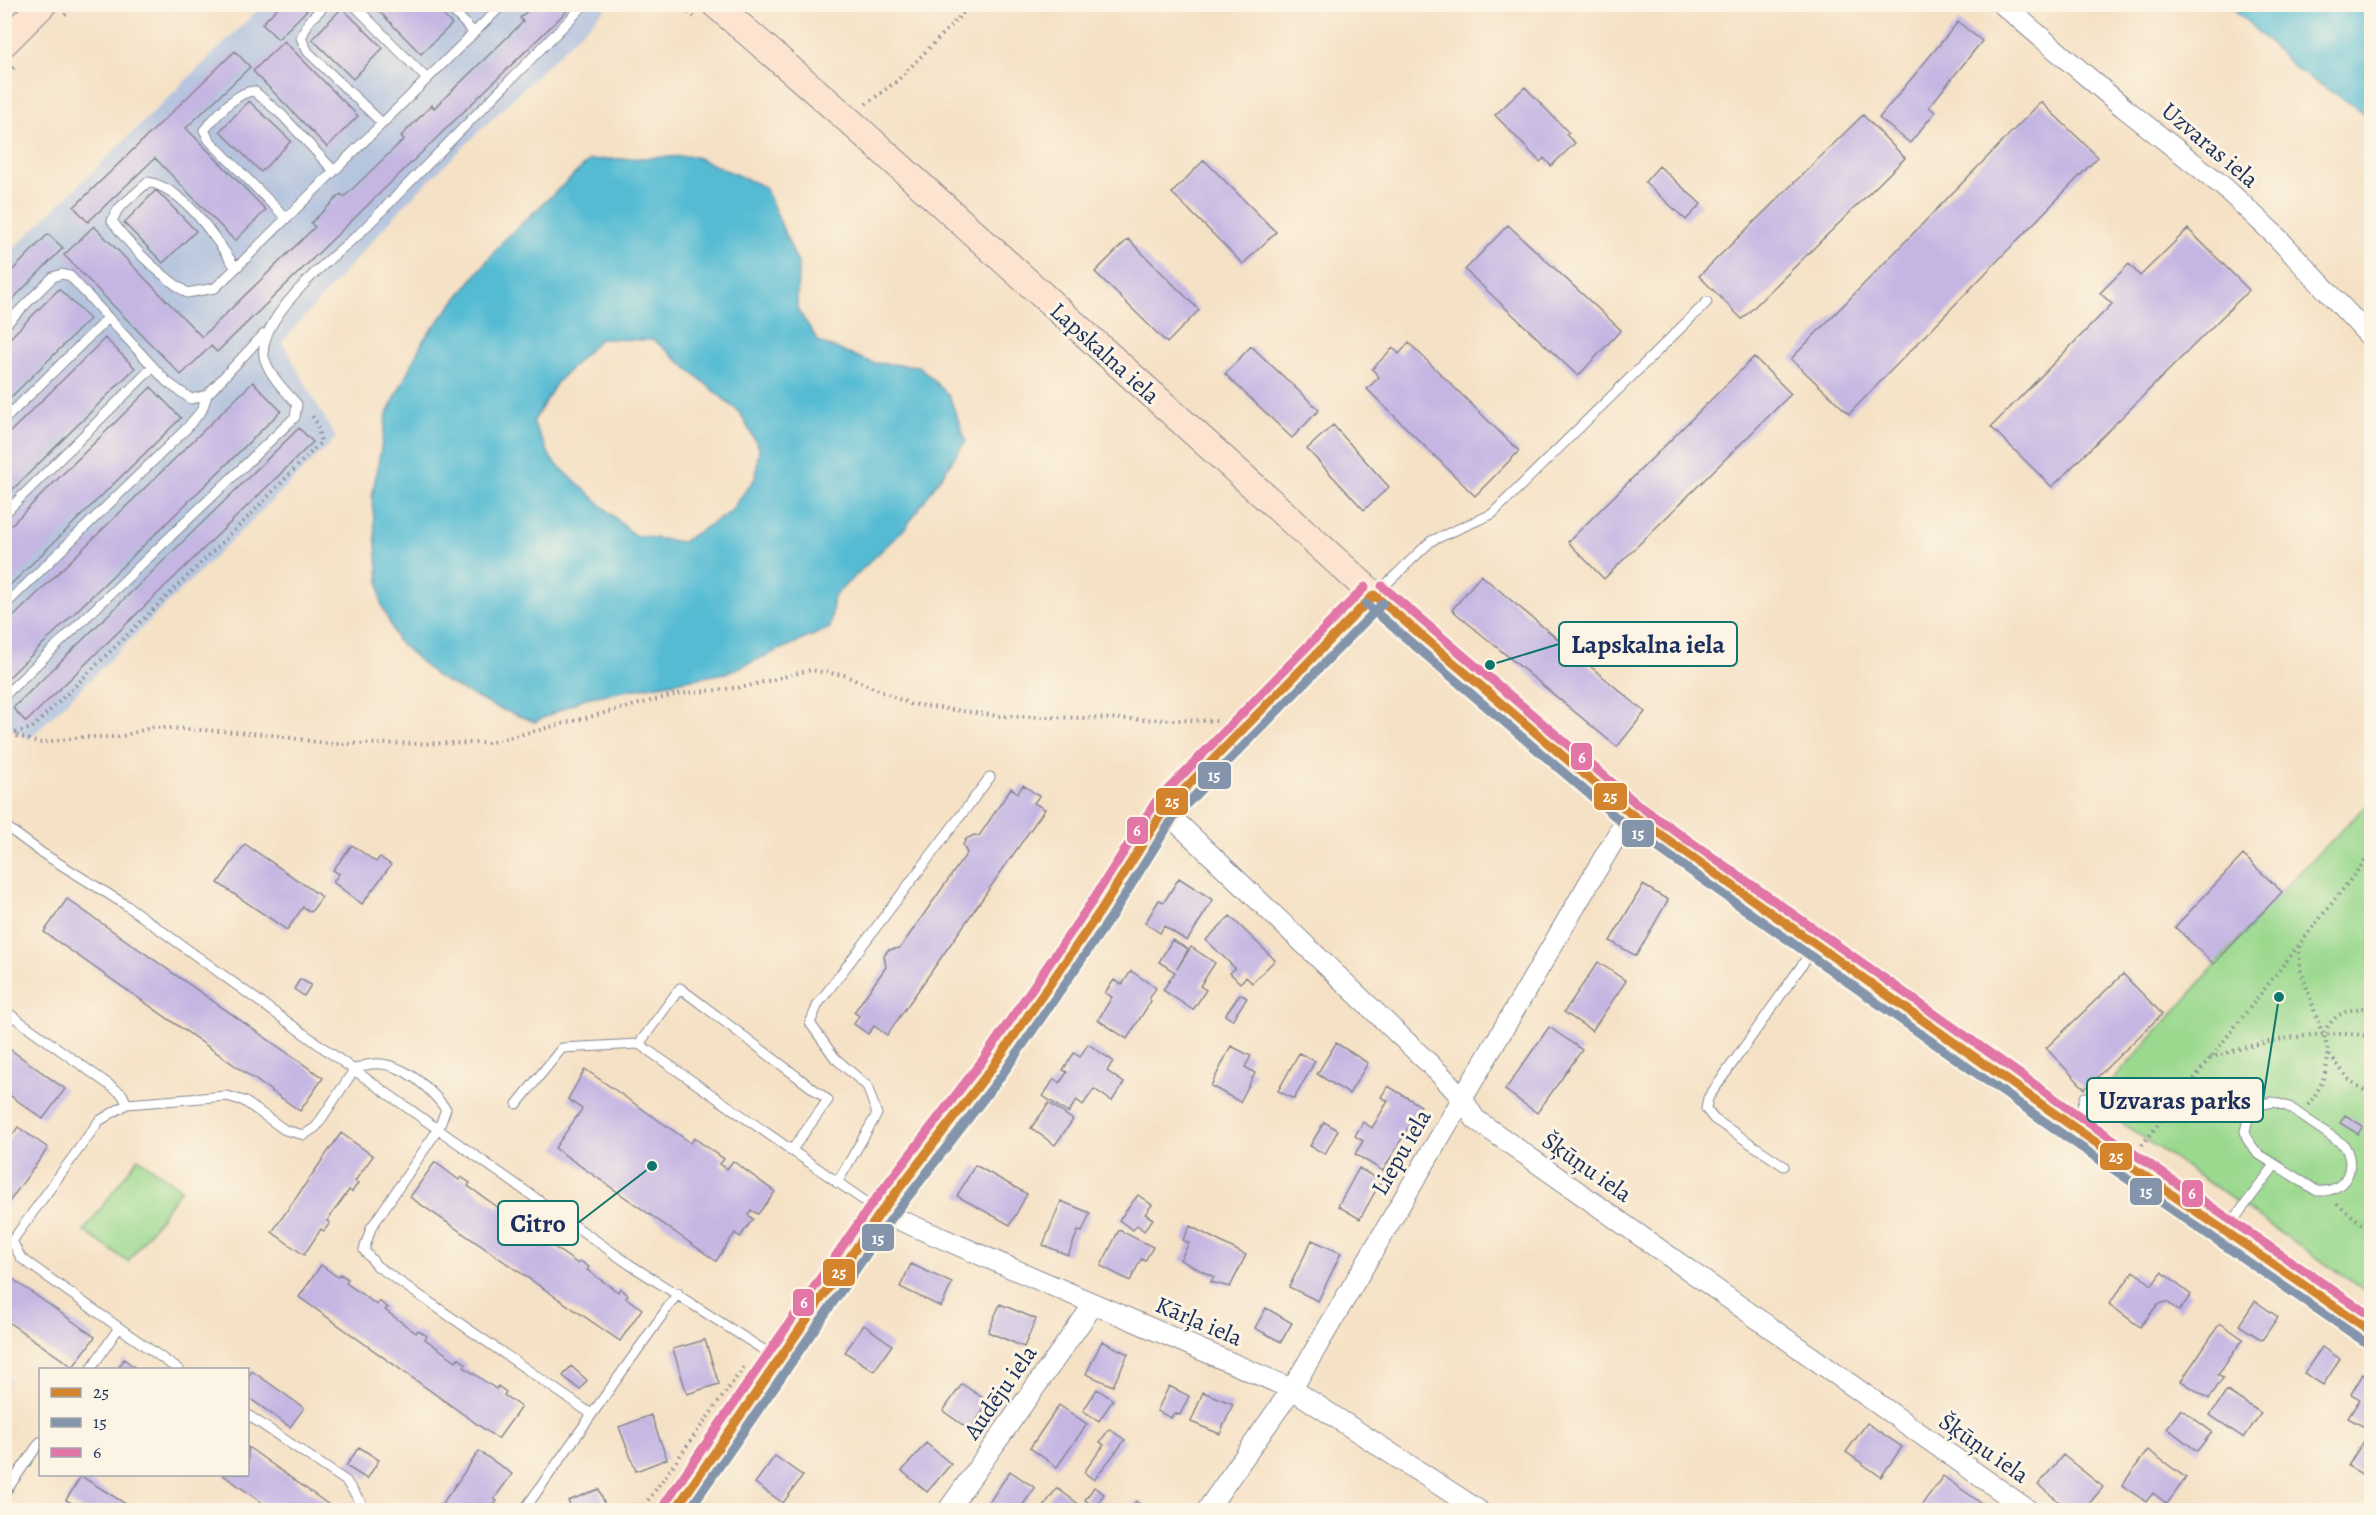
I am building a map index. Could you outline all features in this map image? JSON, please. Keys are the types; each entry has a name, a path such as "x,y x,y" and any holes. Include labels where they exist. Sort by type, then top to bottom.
{"main road":[{"path":"4,43 43,4"},
{"name":"Lapskalna iela","path":"715,4 844,116 1374,596 1630,813 2073,1126 2372,1332"}],"street":[{"name":"Uzvaras iela","path":"2002,4 2123,107 2224,188 2276,236 2372,339"},
{"path":"675,1510 881,1212 993,1068 1101,910 1164,810 1374,596"},
{"name":"Šķūņu iela","path":"1164,810 1462,1098 1475,1119 2028,1510"},
{"name":"Liepu iela","path":"1207,1510 1292,1389 1630,813"},
{"name":"Kārļa iela","path":"881,1212 1292,1389 1478,1510"},
{"name":"Audēju iela","path":"948,1510 1094,1304"}],"lane":[{"path":"326,4 309,21 301,38 308,52 382,123"},
{"path":"353,4 427,79"},
{"path":"447,4 474,33"},
{"path":"236,268 197,215 163,185 148,182 118,209 112,221 126,241 160,274 187,293 215,288 236,268 503,4"},
{"path":"4,606 186,429 202,410 207,394 264,334 291,299 326,261 358,235 585,4"},
{"path":"286,218 209,140 204,130 221,112 246,92 254,91 282,116 334,171"},
{"path":"4,326 53,277 62,274 70,276 167,382 191,399 207,394"},
{"path":"1374,596 1431,542 1492,514 1707,302"},
{"path":"4,420 108,318"},
{"path":"5,695 295,417 297,404 279,384 264,358 264,334"},
{"path":"4,514 153,367"},
{"path":"837,1183 877,1114 867,1086 835,1058 810,1023 818,1004 990,777"},
{"path":"4,825 42,853 126,905 354,1070 620,1257 780,1360"},
{"path":"1784,1166 1713,1119 1706,1109 1708,1098 1817,943"},
{"path":"639,1044 680,988 828,1100 791,1151"},
{"path":"4,1011 122,1094 127,1104"},
{"path":"517,1104 562,1048 639,1044 881,1212"},
{"path":"176,1368 21,1258 12,1241 99,1121 127,1104 227,1096 244,1101 285,1130 304,1135 316,1127 354,1070 367,1062 387,1062 432,1092 446,1109 439,1128 371,1228 364,1250 377,1266 590,1413"},
{"path":"2073,1126 2085,1098"},
{"path":"2273,1102 2282,1103 2339,1141 2348,1153 2350,1168 2342,1184 2326,1192 2307,1187 2275,1165 2250,1147 2245,1131 2249,1115 2263,1104 2273,1102"},
{"path":"2225,1232 2275,1165"},
{"path":"524,1510 590,1413 678,1293"},
{"path":"91,1368 118,1329"},
{"path":"249,1416 346,1481 366,1510"},
{"path":"4,1494 39,1443"}],"path":[{"path":"844,116 897,81 972,4"},
{"path":"11,734 32,728 246,519 321,442 317,423 297,404"},
{"path":"4,730 39,743 82,737 119,738 153,727 266,734 329,744 488,743 678,694 744,687 810,670 844,675 910,704 999,716 1220,721"},
{"path":"2142,1145 2372,852"},
{"path":"2299,945 2300,968 2329,1053 2337,1068 2349,1081 2372,1095"},
{"path":"2323,1034 2335,1016 2354,1008 2372,1008"},
{"path":"2209,1058 2247,1046 2323,1034 2372,1036"},
{"path":"2301,1115 2318,1092 2329,1053"},
{"path":"2326,1192 2361,1223 2372,1222"},
{"path":"641,1510 758,1346"}],"shaded area":[{"path":"263,5 603,5 606,8 407,202 282,342 336,438 29,739 5,724 5,257"}],"green space":[{"path":"2371,801 2371,1295 2093,1103 2285,887"},
{"path":"138,1158 181,1189 128,1262 84,1231"}],"water":[{"path":"2230,5 2371,5 2371,117 2297,70"},
{"path":"693,156 765,187 798,264 797,309 819,342 873,363 919,366 949,396 966,441 906,527 834,596 830,628 726,673 585,698 535,722 493,706 437,677 397,640 381,603 372,498 387,414 424,339 504,240 590,160","holes":["600,339 654,340 740,413 759,448 756,477 729,513 682,542 634,535 552,460 533,422 557,382"]}],"building":[{"path":"281,4 313,4 278,39 262,24"},
{"path":"372,4 432,4 452,24 421,54"},
{"path":"534,4 574,4 217,352 211,346 181,375 64,255 94,226 202,337 315,227 311,223 341,194 344,197 404,139 401,136 432,105 434,108 523,22 520,18"},
{"path":"342,8 383,48 353,79 312,39"},
{"path":"1958,22 1982,41 1929,107 1935,112 1910,143 1879,118"},
{"path":"284,41 358,116 327,147 253,71"},
{"path":"235,51 250,67 186,128 266,210 235,241 155,158 88,222 74,207"},
{"path":"1525,87 1569,133 1566,135 1575,143 1551,166 1544,158 1540,162 1495,115"},
{"path":"249,101 291,141 261,172 220,131"},
{"path":"2041,102 2098,157 1849,414 1791,359"},
{"path":"1863,115 1905,158 1742,319 1699,276"},
{"path":"1204,160 1276,232 1243,264 1172,193"},
{"path":"1659,166 1701,204 1686,220 1645,182"},
{"path":"156,190 196,231 163,263 124,223"},
{"path":"1508,225 1621,330 1578,376 1465,270"},
{"path":"2188,229 2249,290 2052,487 1991,427 2112,304 2100,293 2129,264 2140,276"},
{"path":"48,234 63,248 4,308 4,279"},
{"path":"1128,239 1199,310 1167,343 1095,272"},
{"path":"59,289 90,319 4,404 4,344"},
{"path":"105,338 135,368 4,498 4,438"},
{"path":"1409,343 1519,451 1475,496 1367,389 1379,377 1372,369 1393,348 1399,354"},
{"path":"1251,346 1319,410 1292,438 1225,374"},
{"path":"1754,357 1791,394 1604,579 1568,542"},
{"path":"253,382 281,411 4,682 4,626"},
{"path":"151,387 181,418 4,591 4,532"},
{"path":"1333,425 1389,487 1364,510 1307,449"},
{"path":"299,428 313,442 26,722 13,708"},
{"path":"1481,575 1645,712 1617,747 1452,610"},
{"path":"1023,785 1039,796 1034,803 1045,809 887,1035 874,1026 868,1034 854,1024 859,1016 854,1012 886,967 884,956 888,950 900,948 967,853 963,845 966,839 974,835 979,836 1011,788 1018,793"},
{"path":"245,844 322,897 311,912 303,907 287,930 218,883"},
{"path":"352,845 376,862 380,857 391,865 362,904 333,882 339,874 333,870"},
{"path":"2243,855 2282,892 2214,964 2175,927"},
{"path":"1179,878 1213,900 1187,941 1164,926 1160,933 1145,923 1159,900 1164,902"},
{"path":"1643,885 1668,900 1636,956 1610,941"},
{"path":"67,899 323,1078 300,1111 44,932"},
{"path":"1230,916 1275,960 1252,983 1246,977 1240,983 1230,973 1235,968 1206,940"},
{"path":"1172,940 1188,949 1177,969 1191,947 1215,963 1200,986 1206,990 1193,1010 1163,990 1175,972 1159,962"},
{"path":"1598,962 1626,981 1592,1031 1564,1012"},
{"path":"1131,971 1156,988 1149,999 1151,1001 1127,1039 1098,1020 1112,997 1105,993 1114,980 1122,985"},
{"path":"2123,974 2162,1014 2085,1089 2046,1048"},
{"path":"300,979 311,985 304,996 294,989"},
{"path":"1240,994 1247,998 1232,1020 1225,1015"},
{"path":"1549,1027 1582,1050 1537,1113 1505,1090"},
{"path":"1336,1043 1368,1063 1349,1094 1317,1074"},
{"path":"1088,1044 1113,1061 1107,1071 1124,1083 1112,1101 1094,1089 1083,1105 1077,1100 1068,1113 1043,1096 1054,1079 1060,1083 1067,1072 1063,1070 1074,1053 1080,1057"},
{"path":"4,1045 65,1089 43,1119 4,1091"},
{"path":"1231,1046 1251,1056 1245,1067 1255,1073 1240,1102 1211,1086"},
{"path":"1299,1053 1315,1061 1294,1099 1278,1091"},
{"path":"585,1069 691,1143 694,1138 724,1159 720,1164 727,1169 733,1161 775,1192 758,1214 751,1210 748,1215 753,1219 740,1237 735,1233 716,1261 555,1148 582,1109 568,1099"},
{"path":"1388,1086 1421,1106 1383,1171 1355,1154 1363,1141 1355,1136 1363,1122 1372,1128 1388,1101 1381,1097"},
{"path":"1049,1103 1073,1120 1055,1145 1031,1128"},
{"path":"2345,1115 2363,1126 2358,1134 2340,1123"},
{"path":"1324,1122 1338,1130 1325,1154 1310,1146"},
{"path":"18,1127 48,1148 4,1209 4,1146"},
{"path":"341,1133 373,1156 355,1181 358,1183 352,1192 349,1190 327,1221 330,1223 324,1231 321,1229 304,1255 272,1232"},
{"path":"435,1162 459,1180 461,1177 470,1183 468,1186 499,1208 501,1205 510,1211 507,1214 538,1236 541,1233 549,1238 547,1242 578,1264 580,1261 589,1267 587,1270 618,1292 620,1288 628,1295 626,1298 642,1309 620,1341 410,1197"},
{"path":"975,1165 1027,1194 1010,1225 957,1196"},
{"path":"1359,1168 1381,1181 1360,1219 1338,1206"},
{"path":"1138,1195 1152,1205 1145,1214 1153,1219 1144,1231 1137,1225 1133,1230 1119,1220"},
{"path":"1061,1201 1090,1213 1082,1232 1078,1231 1068,1255 1043,1245"},
{"path":"1190,1226 1246,1255 1230,1287 1211,1282 1214,1277 1180,1260 1189,1243 1183,1240"},
{"path":"1119,1230 1153,1247 1145,1261 1141,1259 1130,1281 1101,1266"},
{"path":"1312,1240 1341,1253 1318,1301 1289,1287"},
{"path":"911,1264 952,1283 941,1307 900,1287"},
{"path":"321,1265 338,1277 340,1274 348,1279 346,1283 377,1305 379,1301 388,1308 385,1310 416,1333 418,1330 427,1336 425,1339 456,1361 458,1358 466,1364 464,1367 496,1389 498,1386 506,1392 504,1395 521,1407 498,1439 299,1297"},
{"path":"2134,1271 2152,1285 2162,1272 2191,1295 2179,1311 2167,1302 2158,1304 2140,1327 2109,1304"},
{"path":"4,1273 95,1337 73,1367 4,1319"},
{"path":"2255,1301 2278,1317 2262,1340 2239,1325"},
{"path":"1000,1304 1036,1319 1024,1347 988,1332"},
{"path":"1266,1308 1292,1323 1281,1342 1255,1328"},
{"path":"2220,1323 2243,1339 2218,1375 2223,1378 2209,1399 2181,1381"},
{"path":"864,1325 892,1345 874,1371 845,1352"},
{"path":"705,1340 719,1384 687,1394 673,1349"},
{"path":"1102,1341 1128,1354 1113,1386 1086,1374"},
{"path":"2322,1347 2340,1359 2323,1385 2304,1373"},
{"path":"124,1359 135,1368 118,1368"},
{"path":"571,1366 587,1380 580,1390 563,1376"},
{"path":"252,1371 304,1408 290,1427 249,1398 249,1376"},
{"path":"2363,1374 2372,1380 2372,1466 2365,1476 2348,1466 2370,1430 2348,1418 2360,1399 2351,1394"},
{"path":"4,1377 10,1381 4,1390"},
{"path":"962,1384 989,1402 970,1430 943,1411"},
{"path":"1169,1386 1189,1396 1180,1415 1174,1413 1171,1418 1157,1411"},
{"path":"1097,1389 1113,1400 1099,1421 1083,1411"},
{"path":"2227,1391 2261,1413 2244,1438 2210,1415"},
{"path":"1203,1392 1233,1404 1220,1434 1191,1422"},
{"path":"1059,1405 1087,1424 1057,1467 1030,1448"},
{"path":"2181,1409 2212,1432 2197,1451 2167,1428"},
{"path":"651,1415 667,1459 636,1471 619,1427"},
{"path":"1867,1423 1902,1447 1881,1477 1846,1452"},
{"path":"1109,1429 1125,1440 1094,1480 1084,1472 1104,1445 1100,1442"},
{"path":"926,1443 951,1464 927,1492 902,1471"},
{"path":"359,1447 379,1460 367,1479 346,1466"},
{"path":"249,1448 336,1510 272,1510 225,1476 249,1476"},
{"path":"2148,1450 2186,1478 2167,1504 2153,1493 2146,1502 2122,1485"},
{"path":"479,1451 512,1474 494,1499 497,1501 491,1509 488,1507 486,1510 438,1510"},
{"path":"2063,1455 2103,1487 2084,1510 2070,1510 2038,1485"},
{"path":"775,1456 803,1476 783,1503 755,1483"},
{"path":"1010,1471 1035,1488 1019,1510 991,1510 986,1507"},
{"path":"81,1476 129,1506 126,1510 83,1510 66,1500"},
{"path":"1943,1476 1991,1510 1926,1510 1920,1507"},
{"path":"1094,1487 1104,1494 1095,1507 1085,1500"},
{"path":"1057,1488 1077,1503 1072,1510 1041,1510"},
{"path":"599,1489 607,1510 572,1510 568,1501"},
{"path":"1136,1501 1148,1510 1129,1510"}],"transit line":[{"name":"6","path":"1382,586 1637,804 2079,1116 2372,1317"},
{"name":"6","path":"665,1503 871,1205 982,1061 1091,903 1155,803 1365,587"},
{"name":"25","path":"1374,595 1630,813 2072,1126 2372,1332"},
{"name":"25","path":"675,1510 881,1212 992,1068 1101,910 1164,810 1374,595"},
{"name":"15","path":"689,1510 891,1219 1002,1075 1111,917 1173,818 1383,603"},
{"name":"15","path":"1366,604 1623,823 2065,1136 2365,1342"}],"place":[{"name":"Lapskalna iela","path":"1490,665"},
{"name":"Uzvaras parks","path":"2279,997"},
{"name":"Citro","path":"652,1166"}]}
